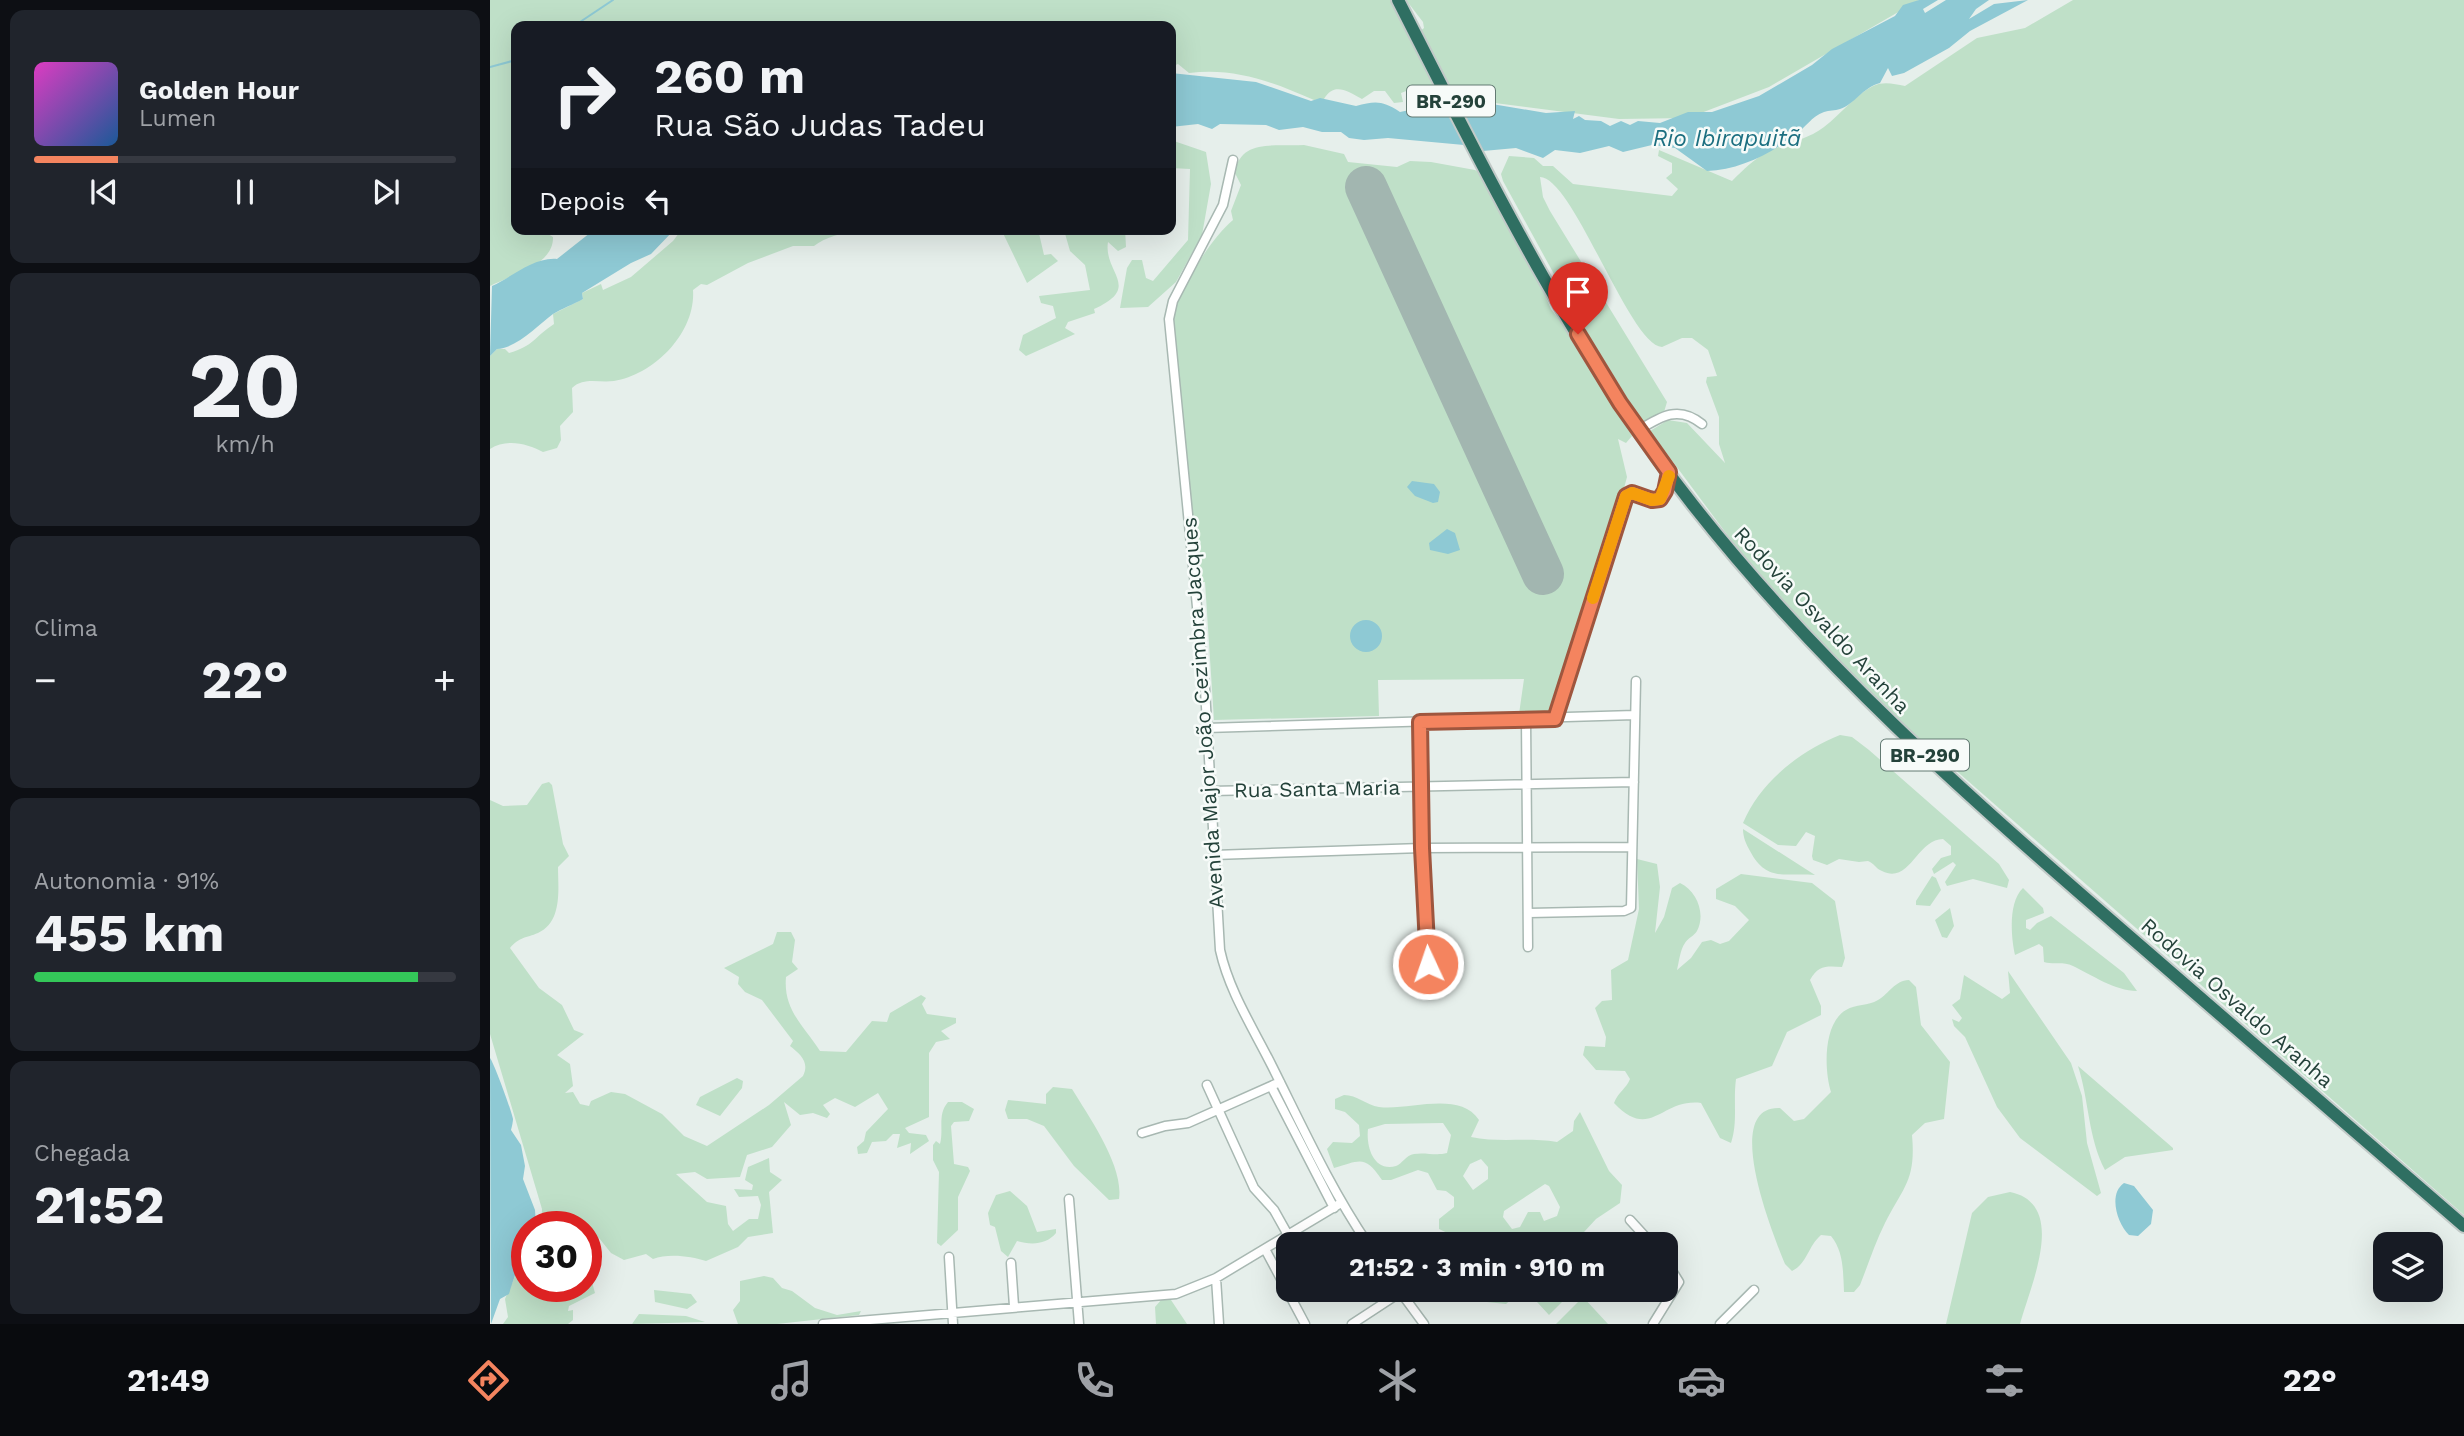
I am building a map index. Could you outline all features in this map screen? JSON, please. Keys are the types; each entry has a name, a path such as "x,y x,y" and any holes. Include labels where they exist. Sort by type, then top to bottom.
{"highway":[{"name":"Rodovia Osvaldo Aranha","path":"1398,0 1564,311 1639,430 1753,579 1904,737 2464,1226"}],"street":[{"name":"Avenida Major João Cezimbra Jacques","path":"1233,160 1223,205 1173,301 1168,319 1195,574 1220,950 1225,972 1275,1084 1338,1206"},
{"path":"1639,430 1663,415 1678,412 1692,415 1702,424"},
{"path":"1555,719 1626,496 1632,493 1652,500 1660,499 1665,491 1669,472"},
{"path":"1529,913 1624,911 1631,908 1636,681"},
{"path":"1206,728 1635,715"},
{"path":"1526,719 1528,947"},
{"path":"1420,722 1422,848 1428,964"},
{"name":"Rua Santa Maria","path":"1210,791 1634,782"},
{"path":"1214,855 1422,848 1632,847"},
{"path":"1142,1133 1188,1123 1275,1084"},
{"path":"1207,1085 1254,1188 1274,1210 1286,1232"},
{"path":"1069,1199 1079,1324"},
{"path":"1293,1232 1338,1206 1359,1232"},
{"path":"1630,1220 1641,1232"},
{"path":"823,1324 1175,1294 1216,1278 1276,1242"},
{"path":"1265,1249 1305,1324"},
{"path":"949,1257 953,1324"},
{"path":"1011,1263 1014,1306"},
{"path":"1216,1278 1219,1324"},
{"path":"1720,1324 1754,1290"},
{"path":"1352,1324 1384,1302"},
{"path":"1408,1302 1423,1324"},
{"path":"1653,1324 1667,1302"}],"green space":[{"path":"490,0 1393,0 1418,33 1424,28 1423,22 1406,0 1919,0 1769,87 1688,118 1619,119 1487,102 1476,94 1442,97 1422,89 1401,93 1403,102 1394,103 1385,91 1374,91 1362,99 1336,89 1324,99 1314,100 1284,87 1238,74 1189,73 1176,65 1176,21 511,21 511,235 553,237 547,255 539,262 490,286"},
{"path":"2073,0 2464,0 2464,1215 1928,746 1918,741 1826,650 1749,564 1650,431 1668,420 1687,423 1725,463 1719,444 1719,417 1706,382 1707,377 1717,376 1708,350 1692,338 1682,338 1662,347 1649,339 1634,320 1568,203 1553,184 1540,177 1543,197 1550,211 1667,402 1664,412 1642,422 1577,316 1503,181 1501,174 1509,156 1534,158 1543,166 1553,166 1573,184 1672,196 1678,189 1666,178 1672,173 1672,163 1658,156 1659,150 1732,181 1764,154 1818,131 1873,86 1885,83 1905,86 1977,38 2025,28"},
{"path":"1176,142 1206,152 1211,184 1202,235 1176,282 1148,307 1120,308 1127,268 1132,260 1142,260 1146,278 1153,281 1188,240 1190,169 1176,168"},
{"path":"1304,145 1344,154 1348,162 1397,167 1410,161 1431,162 1475,170 1483,175 1532,266 1551,309 1585,354 1632,436 1626,443 1618,439 1627,477 1550,712 1519,714 1524,679 1378,680 1379,716 1214,720 1205,582 1200,582 1171,321 1196,267 1214,240 1233,220 1231,211 1241,185 1235,173 1244,154 1261,147"},
{"path":"678,235 837,235 814,246 793,246 748,263 693,290 688,322 670,349 657,361 629,377 614,381 586,381 572,388 573,412 560,426 561,440 557,448 543,452 510,443 490,449 490,356 497,349 505,349 509,353 529,344 554,324 553,314 583,299 582,293 601,284 603,290 631,277"},
{"path":"1004,235 1039,235 1044,255 1051,254 1058,261 1027,283"},
{"path":"1065,235 1125,235 1126,247 1118,251 1108,242 1108,253 1118,279 1116,294 1094,309 1095,313 1068,322 1065,328 1075,334 1026,356 1019,350 1023,335 1056,318 1053,306 1041,303 1039,296 1090,290 1085,265 1070,251"},
{"path":"1840,735 1852,737 1869,750 1999,864 2009,880 2007,888 1973,879 1947,886 1945,882 1956,865 1953,862 1934,874 1932,869 1941,858 1951,855 1951,846 1943,839 1926,846 1907,867 1892,874 1880,870 1868,861 1839,859 1827,865 1813,860 1815,836 1806,832 1796,846 1778,845 1743,823 1760,794 1783,770 1810,750"},
{"path":"549,782 552,785 563,844 569,856 558,867 557,904 552,921 546,928 520,940 510,948 539,988 562,1005 574,1030 584,1034 557,1055 570,1064 573,1086 565,1093 573,1092 580,1104 589,1106 591,1101 611,1092 625,1094 662,1114 684,1136 707,1146 769,1105 803,1076 805,1062 790,1046 793,1041 762,1000 745,992 738,984 739,977 724,968 773,944 777,932 791,932 795,940 792,962 798,969 786,977 788,999 796,1017 820,1051 846,1052 872,1021 887,1022 890,1013 921,995 926,998 922,1004 927,1014 956,1018 956,1023 941,1031 950,1039 936,1042 929,1053 929,1117 905,1128 909,1133 926,1135 929,1141 910,1154 911,1143 897,1148 900,1134 893,1134 886,1141 872,1142 867,1153 858,1154 857,1147 864,1141 866,1132 888,1109 878,1093 855,1107 835,1098 823,1105 830,1114 827,1118 813,1113 800,1115 784,1102 791,1125 772,1147 747,1155 740,1177 707,1179 695,1172 676,1174 707,1202 726,1206 728,1224 733,1231 749,1219 758,1219 761,1205 758,1196 739,1197 734,1189 752,1190 753,1185 745,1180 748,1167 769,1158 770,1172 782,1180 769,1192 773,1233 748,1237 738,1247 706,1261 680,1256 653,1259 646,1254 624,1260 611,1253 602,1242 602,1211 542,1211 490,1034 490,800 503,806 527,805 542,784"},
{"path":"1743,829 1815,875 1778,874 1763,868 1749,848"},
{"path":"1637,859 1657,864 1660,887 1655,933 1664,917 1672,888 1680,883 1691,891 1698,904 1700,924 1696,933 1683,946 1677,970 1691,958 1702,942 1711,940 1720,944 1729,941 1749,920 1735,906 1716,899 1716,889 1741,874 1812,883 1835,901 1845,958 1842,967 1823,968 1810,980 1821,1006 1821,1015 1787,1032 1772,1066 1736,1079 1731,1143 1720,1138 1701,1103 1676,1106 1647,1119 1638,1119 1627,1114 1614,1103 1630,1079 1625,1071 1596,1070 1583,1055 1585,1046 1605,1047 1606,1037 1595,1008 1602,1001 1612,1000 1611,970 1628,960 1639,909"},
{"path":"1932,876 1936,878 1941,890 1930,906 1916,905 1916,901"},
{"path":"2023,888 2043,908 2044,913 2026,920 2026,928 2030,930 2051,916 2124,973 2137,991 2112,985 2069,965 2044,962 2043,947 2039,944 2015,955 2012,939 2013,911 2018,894"},
{"path":"1950,908 1954,926 1947,938 1942,937 1935,920"},
{"path":"2008,971 2071,1063 2082,1096 2087,1143 2101,1193 2097,1196 2020,1138 1997,1107 1965,1037 1954,1026 1952,1019 1959,1022 1962,1018 1952,1005 1960,999 1964,975 2002,999 2010,993"},
{"path":"1909,980 1916,987 1921,1025 1950,1062 1944,1119 1925,1123 1912,1135 1912,1163 1907,1182 1881,1231 1860,1285 1854,1292 1844,1292 1841,1255 1831,1236 1821,1235 1797,1268 1792,1271 1785,1264 1771,1228 1756,1175 1752,1149 1754,1127 1763,1113 1780,1108 1794,1121 1804,1119 1831,1092 1827,1072 1827,1048 1838,1016 1850,1008 1878,1000 1896,985"},
{"path":"2078,1066 2173,1150 2125,1157 2105,1170 2095,1145"},
{"path":"737,1078 743,1081 742,1088 720,1116 696,1105 700,1097"},
{"path":"1053,1087 1072,1089 1096,1127 1116,1172 1119,1199 1109,1200 1074,1166 1044,1126 1027,1119 1008,1119 1005,1110 1008,1100 1046,1104 1046,1094"},
{"path":"1344,1095 1379,1107 1446,1104 1470,1111 1479,1120 1471,1137 1557,1142 1573,1131 1574,1121 1580,1112 1609,1171 1622,1185 1620,1203 1596,1219 1584,1232 1445,1232 1439,1229 1439,1219 1454,1207 1454,1197 1446,1191 1437,1190 1428,1173 1418,1170 1391,1180 1382,1180 1371,1166 1362,1162 1334,1168 1327,1149 1333,1142 1352,1143 1360,1136 1359,1125 1345,1112 1335,1109 1335,1099","holes":["1443,1123 1451,1135 1447,1153 1414,1154 1398,1165 1388,1167 1377,1161 1368,1143 1368,1129 1385,1124","1481,1159 1488,1167 1488,1179 1473,1190 1463,1176 1470,1164","1545,1184 1549,1186 1560,1207 1557,1216 1544,1221 1540,1212 1528,1212 1520,1227 1512,1229 1503,1217 1504,1211"]},
{"path":"948,1102 962,1102 974,1109 969,1121 954,1122 951,1126 954,1164 968,1167 970,1171 958,1197 958,1230 941,1246 937,1243 939,1172 933,1160 933,1145 936,1141 940,1144 942,1117"},
{"path":"1010,1191 1027,1206 1037,1232 1056,1229 1056,1233 1048,1240 1038,1243 1017,1241 1008,1257 1001,1251 988,1213 996,1195"},
{"path":"2010,1192 2028,1200 2038,1212 2042,1229 2037,1269 2020,1324 1946,1324 1972,1213 1988,1197"},
{"path":"764,1276 773,1278 782,1288 792,1291 815,1308 837,1315 861,1311 859,1315 777,1324 738,1324 733,1310 740,1301 740,1281"},
{"path":"511,1285 511,1302 577,1302 569,1306 568,1311 573,1310 573,1320 568,1324 503,1324 508,1317 505,1299"},
{"path":"654,1290 691,1294 697,1302 687,1309 655,1302"},
{"path":"1161,1300 1171,1300 1187,1324 1156,1324 1155,1307"},
{"path":"1537,1302 1562,1302 1549,1315"},
{"path":"1578,1302 1588,1302 1608,1324 1556,1324"},
{"path":"639,1314 686,1316 705,1322 632,1324"}],"water":[{"name":"Rio Ibirapuitã","path":"1919,0 1938,0 1923,9 1925,13 1946,0 1989,0 1976,9 1969,19 1994,4 2028,0 1970,31 1949,48 1904,73 1892,76 1888,68 1880,83 1868,88 1845,107 1819,114 1786,142 1765,154 1719,170 1707,171 1675,148 1652,145 1623,152 1609,146 1580,153 1555,150 1543,158 1516,148 1483,151 1464,145 1388,138 1364,140 1349,138 1341,132 1322,132 1303,127 1279,130 1266,125 1220,124 1212,129 1198,124 1176,126 1176,74 1256,82 1311,101 1320,98 1356,106 1378,103 1400,112 1424,107 1431,98 1471,105 1486,103 1546,113 1575,111 1573,119 1579,116 1610,126 1621,121 1630,125 1638,121 1660,123 1688,112 1712,112 1759,96 1812,65 1832,49 1895,16 1903,5"},
{"path":"587,235 669,235 651,254 582,293 583,299 553,314 520,340 497,349 490,356 492,286 532,264 557,259"},
{"path":"1412,481 1434,484 1440,492 1438,502 1433,503 1415,496 1407,487"},
{"path":"1447,529 1455,533 1460,550 1448,554 1430,550 1429,543"},
{"path":"1366,620 1378,624 1382,636 1378,648 1366,652 1354,648 1350,636 1354,624"},
{"path":"490,1058 512,1115 511,1130 521,1145 525,1166 523,1179 535,1211 511,1211 511,1288 509,1294 500,1299 491,1324"},
{"path":"2124,1183 2134,1186 2153,1210 2151,1224 2138,1236 2129,1235 2116,1209 2116,1194"}],"waterway":[{"path":"582,21 613,0"},
{"path":"490,67 511,61"}],"runway":[{"path":"1366,187 1543,574"}],"slow traffic":[{"path":"1593,598 1626,496 1632,493 1647,499 1660,499 1669,476"}],"route":[{"path":"1428,964 1422,848 1420,722 1555,719 1626,496 1632,493 1647,499 1660,499 1665,491 1669,472 1620,403 1578,334"}]}
